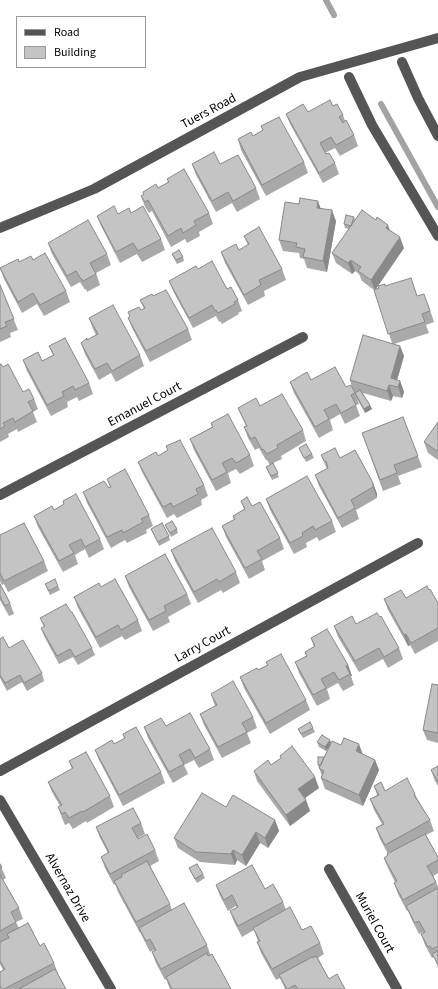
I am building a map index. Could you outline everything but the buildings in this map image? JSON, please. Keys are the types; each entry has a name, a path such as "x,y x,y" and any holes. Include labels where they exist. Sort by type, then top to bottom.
{"street":[{"name":"Tuers Road","path":"0,228 94,189 300,77 438,38"},
{"path":"402,62 418,98 438,136"},
{"path":"349,77 372,125 438,236"},
{"name":"Emanuel Court","path":"0,495 303,337"},
{"name":"Larry Court","path":"0,771 418,543"},
{"name":"Alvernaz Drive","path":"0,800 111,989"},
{"name":"Muriel Court","path":"329,869 396,989"}],"waterway":[{"path":"326,0 334,15"},
{"path":"381,104 438,207"}]}
